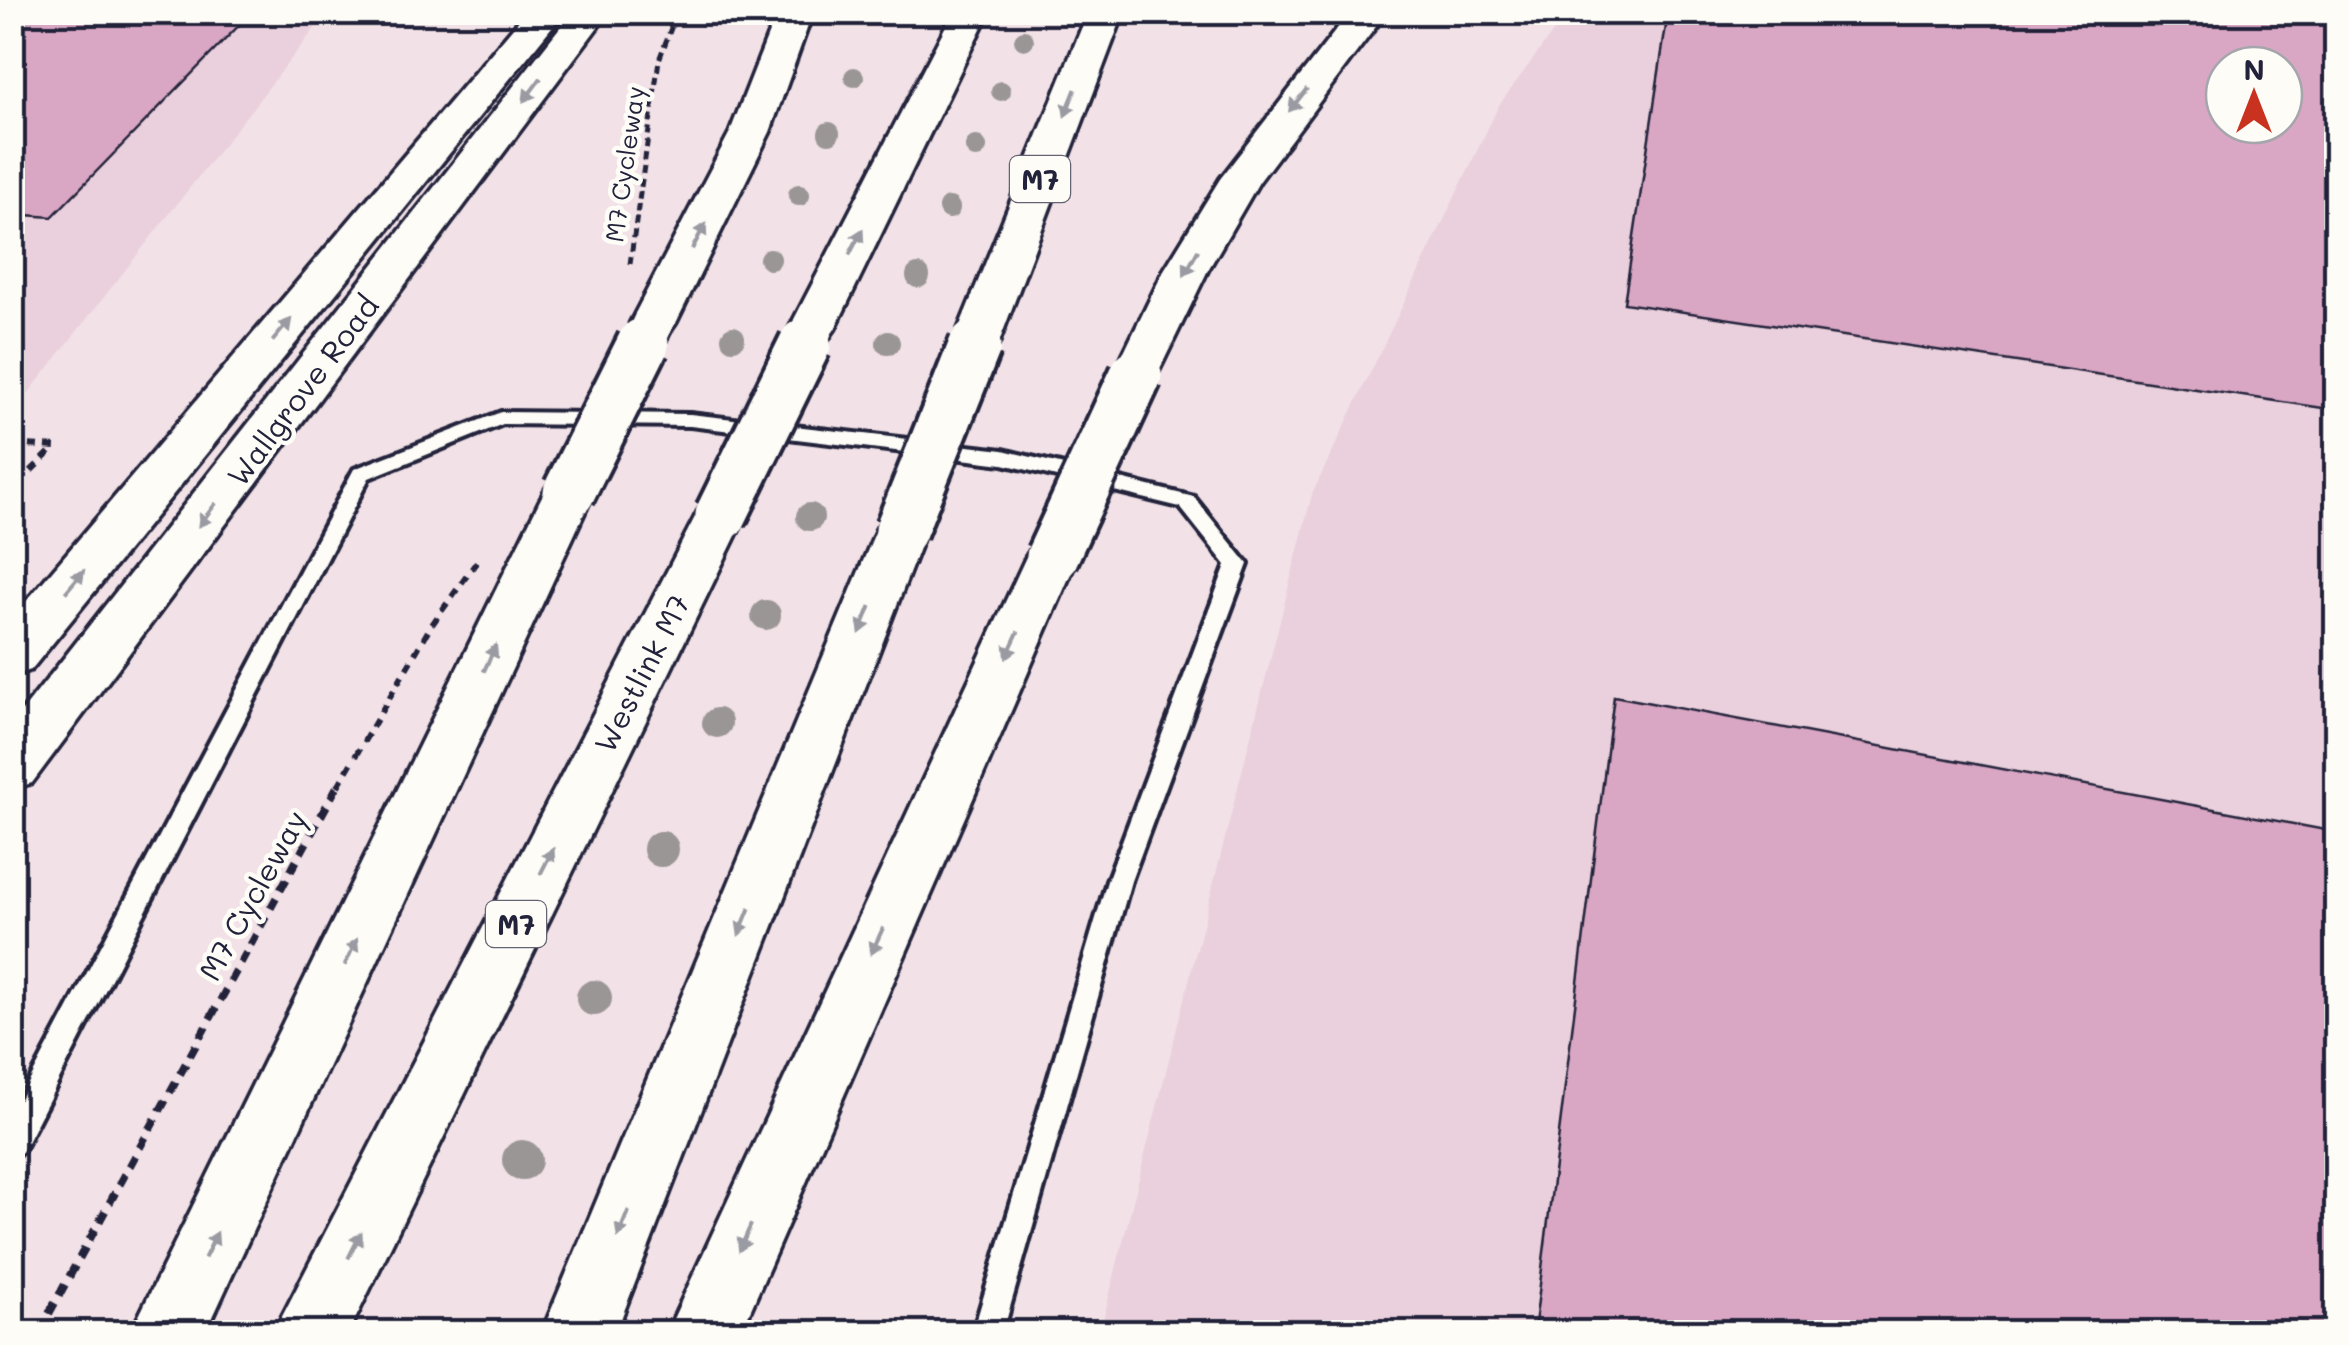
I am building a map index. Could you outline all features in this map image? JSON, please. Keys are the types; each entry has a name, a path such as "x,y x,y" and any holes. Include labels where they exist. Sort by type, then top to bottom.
{"main road":[{"name":"Wallgrove Road","path":"12,656 546,12"},
{"name":"Wallgrove Road","path":"12,767 591,12"},
{"path":"168,1332 569,492 746,142 782,56 795,12"},
{"path":"782,56 808,12"},
{"name":"Westlink M7","path":"311,1332 972,12"},
{"name":"M7","path":"579,1332 1106,12"},
{"path":"704,1332 1052,556 1186,270 1240,179 1296,100 1370,17"}],"lane":[{"path":"12,1143 361,474 501,418 690,420 1003,457 1187,502 1237,564 1119,881 988,1332"}],"path":[{"name":"M7 Cycleway","path":"630,266 659,60 678,12"},
{"path":"12,444 55,448 12,490"},
{"name":"M7 Cycleway","path":"39,1332 344,774 430,626 487,547"}],"shaded area":[{"path":"13,13 327,13 13,413"},
{"path":"1567,13 2336,13 2336,1332 1100,1332 1312,494 1499,105"}],"building":[{"path":"12,12 252,12 52,217 12,214"},
{"path":"1675,12 2336,12 2336,410 1624,303 1667,19"},
{"path":"1614,696 2336,832 2336,1332 1534,1332"}]}
